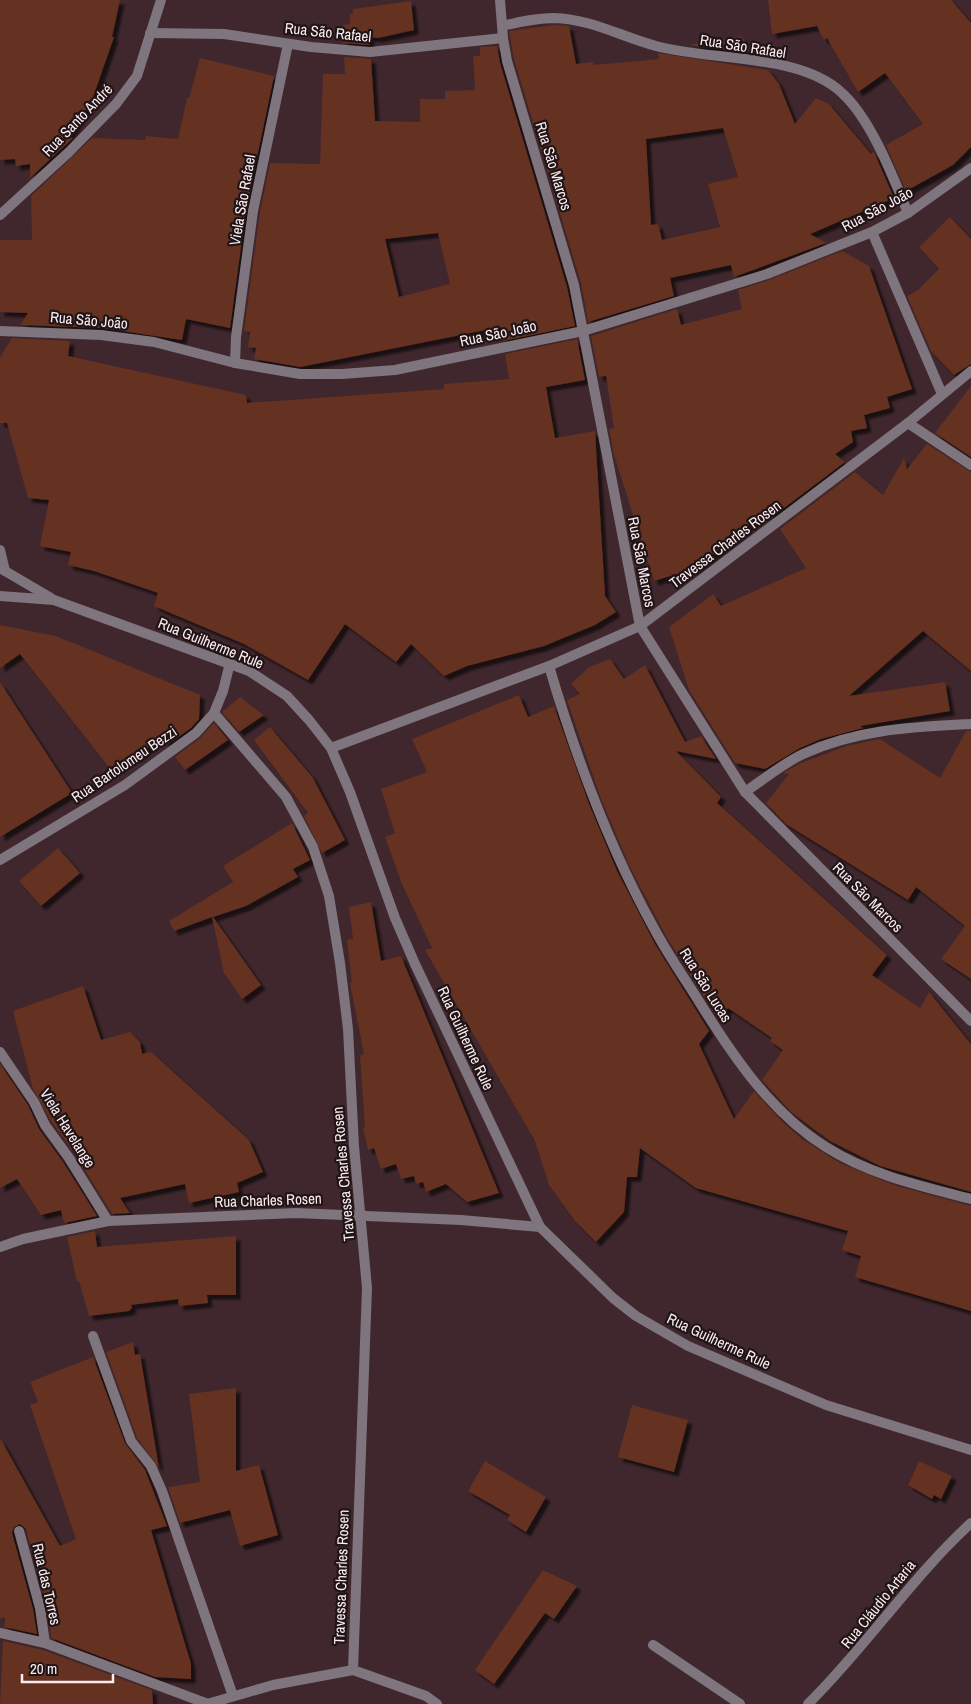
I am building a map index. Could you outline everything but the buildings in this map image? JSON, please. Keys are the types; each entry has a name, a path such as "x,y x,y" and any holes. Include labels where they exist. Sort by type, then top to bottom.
{"street":[{"name":"Rua Santo André","path":"0,215 63,157 116,104 137,76 161,0"},
{"name":"Rua São Marcos","path":"500,0 503,38 513,82 574,285 640,626 745,792 971,1021"},
{"name":"Rua São Rafael","path":"502,26 533,19 555,18 578,21 599,25 656,46 686,53 770,63 814,76 842,93 857,110 881,152 908,213"},
{"name":"Rua São Rafael","path":"150,33 224,34 288,44 376,52 503,38"},
{"name":"Viela São Rafael","path":"235,363 236,338 254,211 288,44"},
{"name":"Rua São João","path":"0,331 102,335 154,342 235,363 300,374 342,374 395,370 583,331 767,274 872,232 908,213 971,168"},
{"path":"872,232 942,394"},
{"name":"Travessa Charles Rosen","path":"331,748 549,666 640,626 908,423 971,371"},
{"path":"908,423 971,465"},
{"path":"0,550 3,570 54,600"},
{"name":"Rua Guilherme Rule","path":"0,596 54,600 230,663 249,671 287,696 331,748 350,792 395,918 422,980 540,1227 613,1298 636,1316 681,1342 826,1405 971,1450"},
{"name":"Rua Bartolomeu Bezzi","path":"0,860 125,785 196,733 214,713 223,691 230,663"},
{"name":"Rua São Lucas","path":"549,666 572,743 602,822 656,932 725,1043 754,1080 788,1118 824,1146 864,1168 971,1199"},
{"name":"Travessa Charles Rosen","path":"214,713 286,797 313,847 329,896 348,1029 354,1146 362,1214 367,1288 353,1670"},
{"path":"745,792 801,755 862,734 895,728 971,724"},
{"name":"Viela Havelange","path":"0,1052 34,1102 45,1125 69,1158 108,1222"},
{"name":"Rua Charles Rosen","path":"0,1247 58,1231 108,1222 296,1213 362,1214 540,1227"},
{"path":"93,1336 131,1441 151,1466 162,1490 233,1696"},
{"name":"Rua Cláudio Artaria","path":"808,1704 862,1647 922,1573 971,1523"},
{"name":"Rua das Torres","path":"20,1532 36,1591 45,1643"},
{"path":"0,1633 45,1643 207,1704 273,1685 353,1670 426,1696 437,1704"},
{"path":"653,1645 740,1704"}]}
